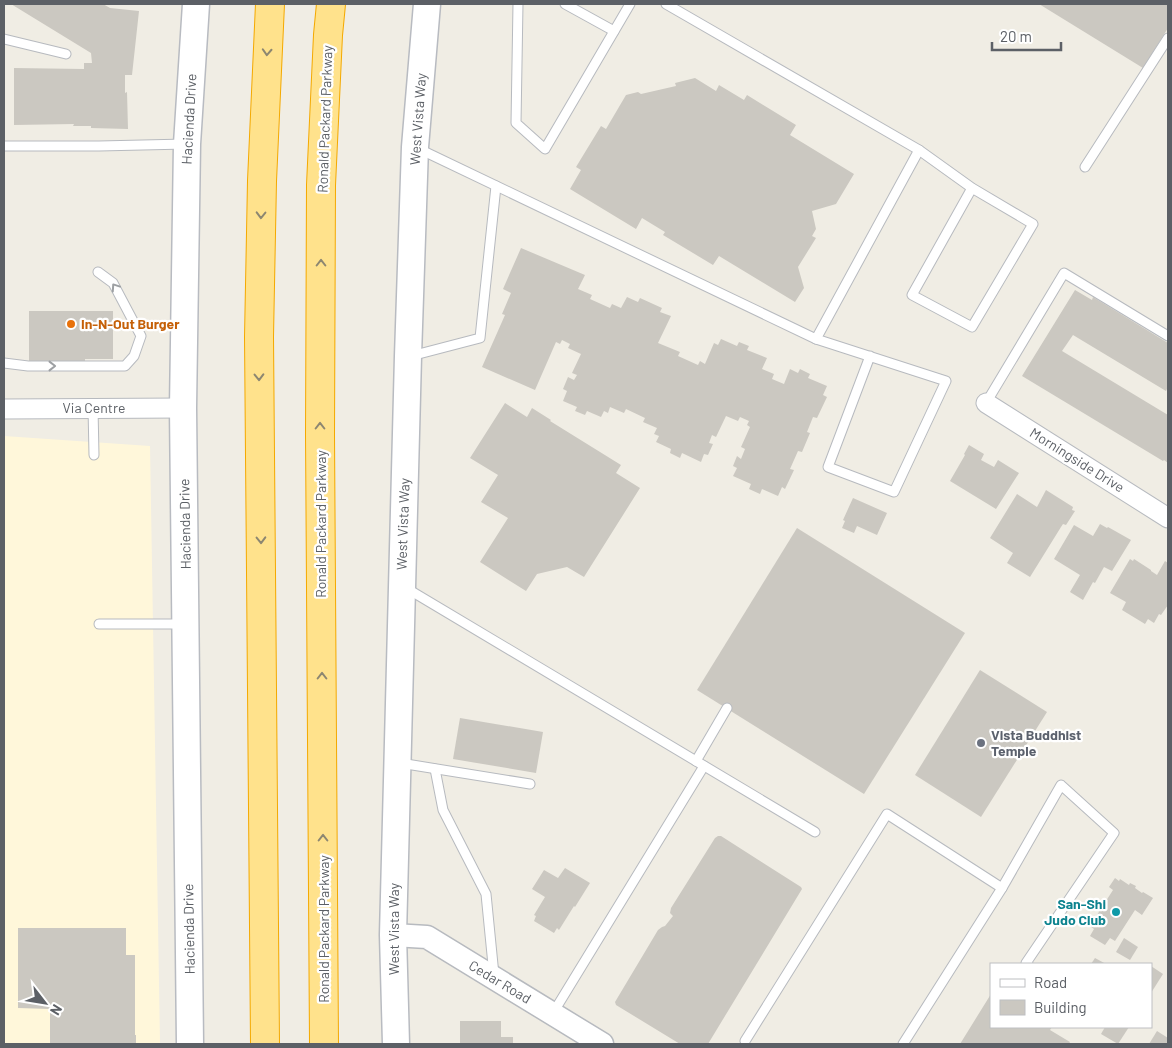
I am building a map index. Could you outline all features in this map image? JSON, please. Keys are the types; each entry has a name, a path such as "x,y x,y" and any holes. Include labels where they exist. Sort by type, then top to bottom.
{"highway":[{"path":"265,1044 259,336 262,181 270,4"},
{"name":"Ronald Packard Parkway","path":"324,1044 320,444 322,185 331,4"}],"main road":[{"name":"Hacienda Drive","path":"190,1044 183,408 187,144 196,4"},
{"name":"West Vista Way","path":"396,1044 393,935 414,147 427,4"}],"street":[{"name":"Morningside Drive","path":"986,403 1168,518"},
{"name":"Via Centre","path":"4,409 183,408"},
{"name":"Cedar Road","path":"393,935 427,937 602,1044"}],"lane":[{"path":"518,4 516,123 545,149 630,4"},
{"path":"565,4 614,31"},
{"path":"666,4 919,150 972,188 1033,224 972,327 912,294 972,188"},
{"path":"1086,167 1168,38"},
{"path":"4,40 66,54"},
{"path":"4,146 187,144"},
{"path":"414,147 816,339 870,356 946,381 894,492 828,467 870,356"},
{"path":"816,339 919,150"},
{"path":"408,356 480,338 496,186"},
{"path":"4,364 28,366 125,366 134,356 141,336 114,283 98,272"},
{"path":"986,403 1064,273 1168,336"},
{"path":"93,408 94,454"},
{"path":"402,585 815,832"},
{"path":"98,624 186,624"},
{"path":"696,761 727,708"},
{"path":"397,763 530,784"},
{"path":"552,1014 704,766"},
{"path":"435,769 443,810 486,894 494,978"},
{"path":"903,1044 1002,888 1061,785 1114,834 1026,963"},
{"path":"746,1043 888,814 1002,888"}],"shaded area":[{"path":"4,436 150,446 160,1044 4,1044"}],"building":[{"path":"11,4 103,4 110,8 139,11 132,75 125,75 128,129 91,128 91,126 73,126 74,124 14,125 14,68 84,69 84,63 92,63 91,53"},
{"path":"1039,4 1168,4 1168,28 1143,68"},
{"path":"695,78 716,91 719,85 744,100 747,95 796,125 790,135 854,174 836,204 812,211 816,229 812,236 816,238 798,267 804,288 795,302 719,256 713,265 663,235 665,232 642,218 636,229 570,189 581,170 576,167 601,126 606,129 626,95 638,92 641,94 676,86 675,83"},
{"path":"521,248 585,275 578,289 592,295 590,299 610,308 612,304 621,308 627,297 638,302 640,298 662,308 660,312 671,316 658,343 680,352 678,356 698,365 700,361 705,364 714,343 718,345 721,339 737,346 739,342 749,346 747,350 767,358 762,369 774,374 772,379 784,384 790,369 798,373 800,369 810,374 808,378 827,386 823,395 827,397 817,418 813,417 807,432 810,433 802,452 798,451 790,469 794,470 785,489 782,487 778,496 762,489 760,494 749,489 751,484 733,476 737,468 733,466 737,456 741,459 745,449 741,447 750,427 747,425 749,421 740,417 738,421 726,416 716,437 712,435 709,443 713,444 708,455 704,454 701,462 682,453 680,458 670,453 671,449 656,442 659,436 654,434 657,428 643,422 645,418 626,409 624,413 610,407 608,413 604,411 601,417 587,411 585,415 575,411 577,407 563,401 567,391 563,389 568,377 574,380 577,375 572,373 581,354 568,348 570,344 562,340 560,344 556,342 535,390 482,367 505,315 502,314 511,293 503,289"},
{"path":"1075,290 1092,300 1093,297 1168,343 1168,387 1166,391 1073,335 1062,351 1168,415 1168,463 1022,376"},
{"name":"In-N-Out Burger","path":"29,311 113,311 113,359 85,359 85,364 29,364"},
{"path":"505,403 527,417 532,408 621,465 616,473 640,488 584,577 567,567 537,574 526,591 480,562 508,518 481,502 498,475 470,458"},
{"path":"969,445 984,454 981,460 994,467 998,460 1019,473 996,509 950,481"},
{"path":"1046,490 1073,507 1072,510 1075,511 1066,525 1063,524 1030,577 1007,563 1013,553 990,538 1017,494 1037,507"},
{"path":"853,498 887,513 877,535 857,526 854,533 842,528 845,521 843,520"},
{"path":"1100,524 1131,540 1112,571 1104,567 1083,600 1070,592 1080,575 1054,559 1074,525 1093,536"},
{"path":"797,528 965,633 864,794 697,690"},
{"path":"1130,559 1133,561 1134,559 1157,575 1165,561 1168,563 1168,605 1161,615 1159,614 1154,623 1148,619 1145,624 1122,610 1126,602 1110,593"},
{"name":"Vista Buddhist Temple","path":"980,670 1047,712 981,817 915,775"},
{"path":"460,718 543,732 536,773 453,759"},
{"path":"718,836 721,836 802,889 708,1044 680,1044 616,1005 615,1002 658,930 665,926 673,916 670,913 671,908"},
{"path":"565,868 590,883 559,930 557,928 554,933 534,921 536,916 534,915 545,897 532,889 544,870 558,878"},
{"name":"San-Shi Judo Club","path":"1115,878 1129,885 1130,883 1136,886 1135,888 1142,893 1153,898 1142,915 1135,910 1115,941 1110,938 1105,945 1090,936 1094,929 1090,926 1113,890 1109,887"},
{"path":"18,928 126,928 126,955 135,955 136,1044 50,1044 50,1009 18,1008"},
{"path":"1124,938 1138,947 1130,960 1116,952"},
{"path":"1095,958 1104,963 1092,963"},
{"path":"1152,967 1163,974 1152,991"},
{"path":"990,996 990,1028 1051,1028 1050,1030 1070,1042 1069,1044 960,1044"},
{"path":"460,1021 501,1021 501,1037 513,1037 513,1044 460,1044"},
{"path":"1104,1028 1128,1028 1118,1044 1101,1034"},
{"path":"1157,1031 1168,1038 1168,1044 1149,1044"}],"place":[{"name":"In-N-Out Burger","path":"71,324"},
{"name":"Vista Buddhist Temple","path":"981,743"},
{"name":"San-Shi Judo Club","path":"1116,912"}]}
